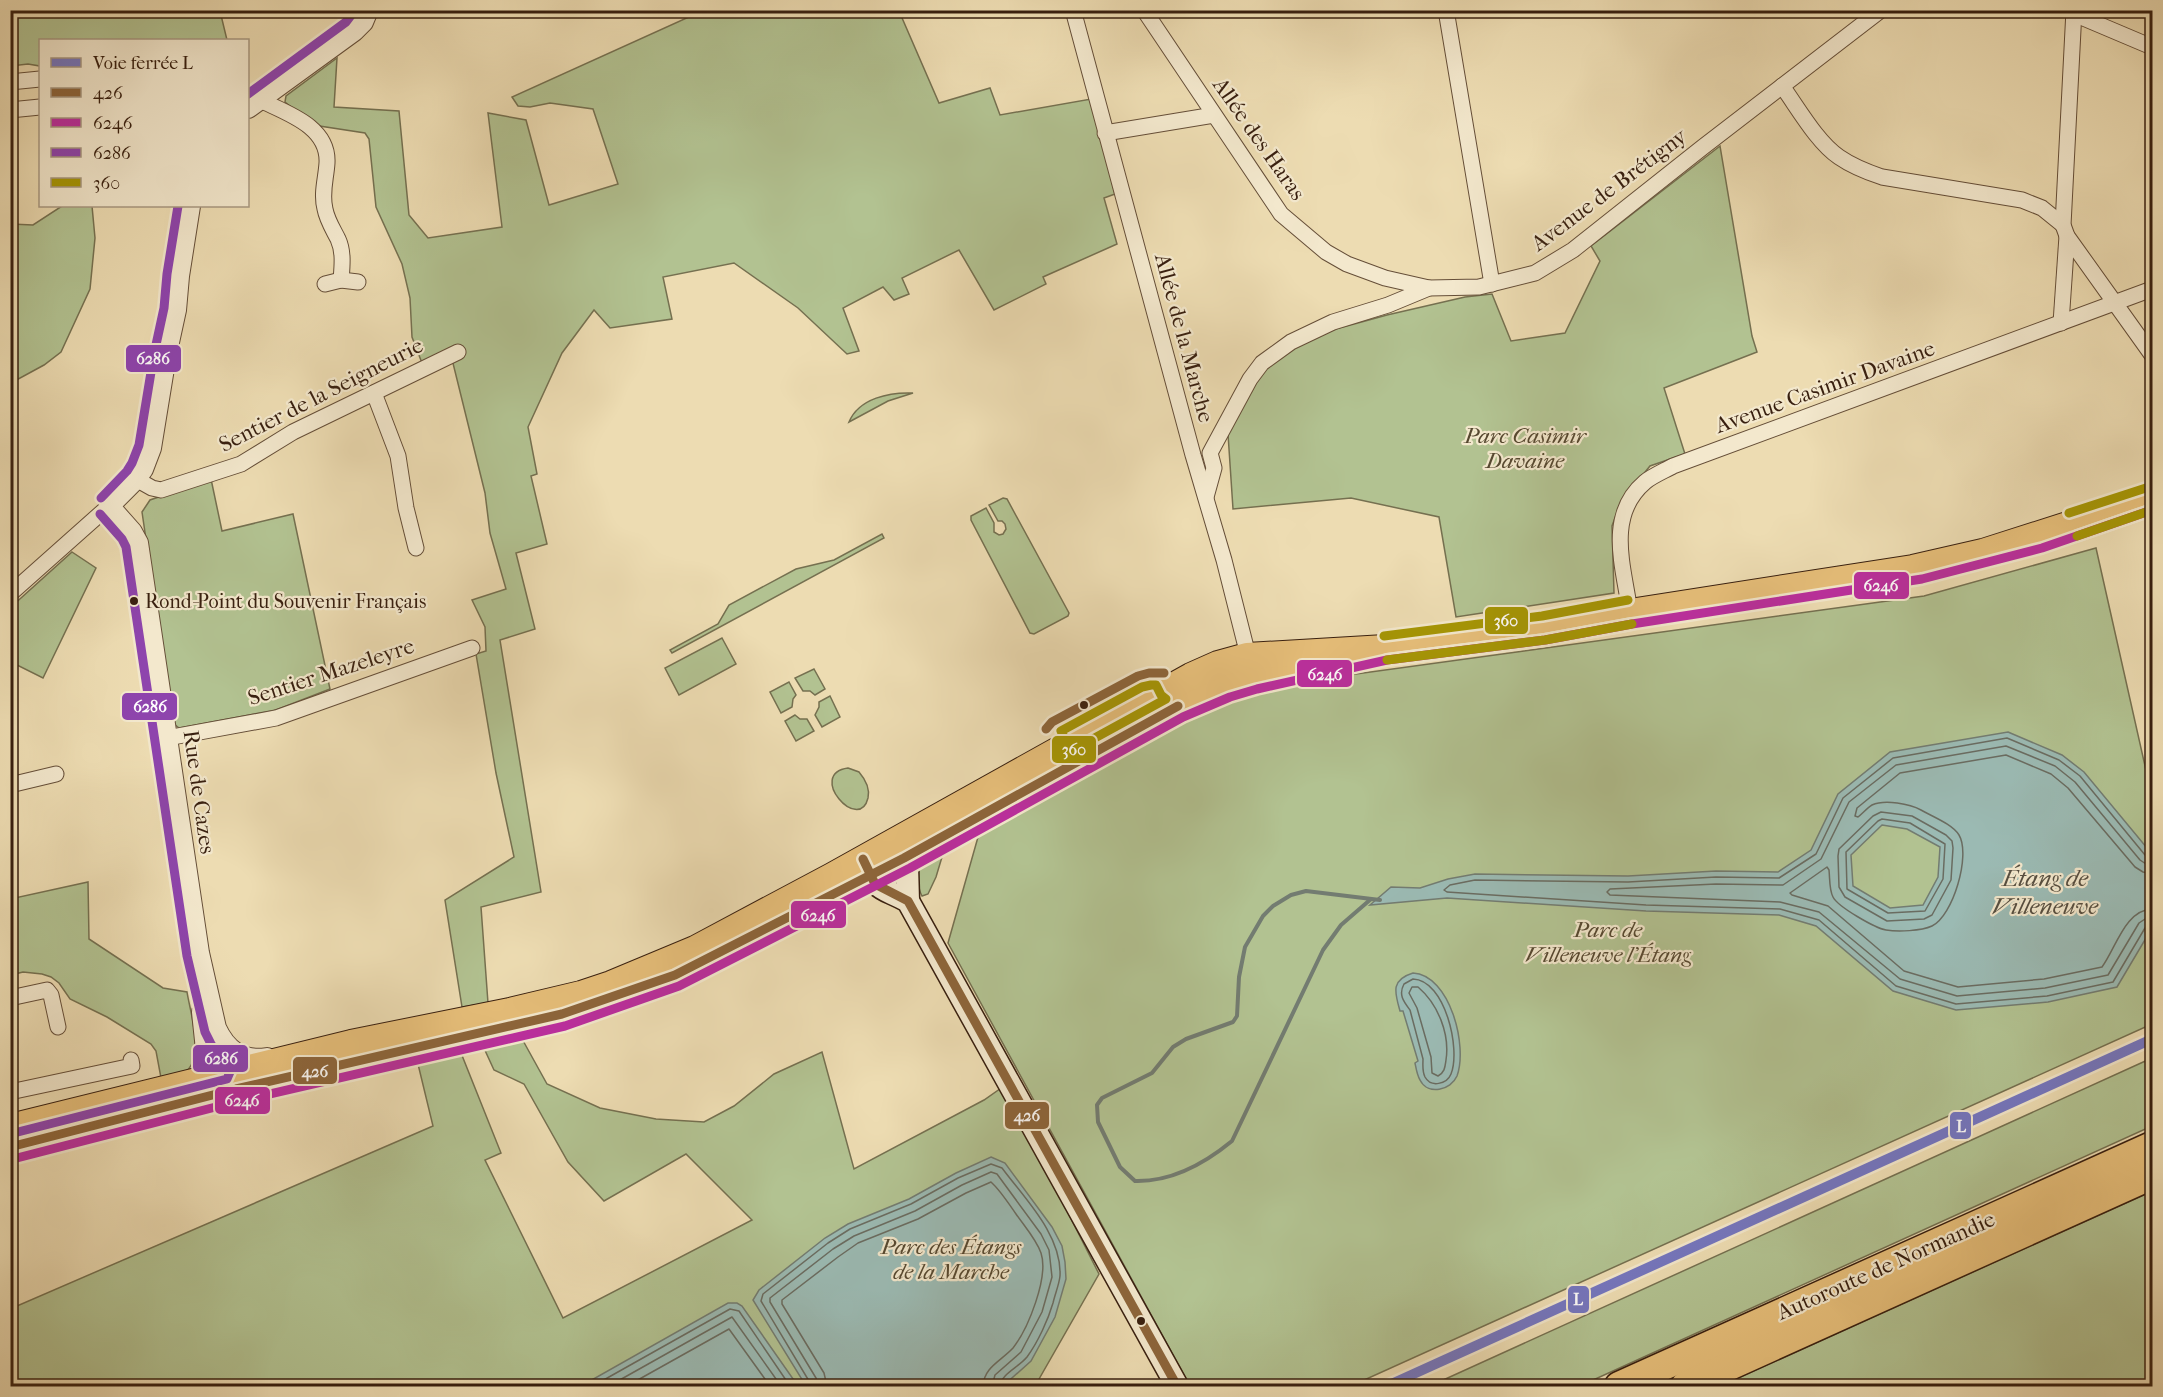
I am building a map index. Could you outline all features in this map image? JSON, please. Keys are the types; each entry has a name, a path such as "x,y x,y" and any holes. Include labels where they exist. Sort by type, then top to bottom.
{"highway":[{"name":"Autoroute de Normandie","path":"1619,1386 2152,1146"},
{"name":"Autoroute de Normandie","path":"1685,1386 2152,1175"}],"main road":[{"path":"866,867 880,888 1191,676 1218,664 1251,667 1544,628 1630,612 1919,567 2028,539 2152,498"},
{"path":"10,1127 226,1076 303,1055 519,1009 591,991 695,949 866,867 901,874"},
{"path":"10,1147 226,1076 562,1014 675,975 866,867"},
{"path":"901,874 1177,1386"}],"street":[{"name":"Allée de la Marche","path":"1073,10 1193,455 1224,560 1251,667"},
{"name":"Allée des Haras","path":"1144,10 1281,214 1326,252 1347,264 1385,278 1429,288"},
{"path":"1446,10 1492,284"},
{"name":"Avenue de Brétigny","path":"1206,497 1214,468 1210,453 1250,379 1262,363 1290,342 1333,322 1389,305 1429,288 1492,284 1535,273 1573,250 1881,10"},
{"path":"2061,323 2074,12 2152,47"},
{"path":"254,104 354,31 368,14"},
{"path":"10,82 39,79"},
{"path":"1782,86 1819,137 1838,156 1867,171 1882,177 2022,200 2042,208 2065,230 2152,355"},
{"path":"254,104 298,118 313,130 325,146 327,164 323,197 328,221 341,248 341,280"},
{"path":"10,110 39,107"},
{"path":"1106,133 1214,115"},
{"path":"10,594 109,506 143,469 153,438 176,310 178,276 190,207"},
{"path":"326,284 341,280 358,282"},
{"name":"Avenue Casimir Davaine","path":"1630,612 1619,532 1625,504 1645,482 1673,466 2152,289"},
{"name":"Sentier de la Seigneurie","path":"136,479 161,490 231,467 250,459 293,432 458,352"},
{"path":"374,393 398,456 406,508 417,548"},
{"path":"1193,455 1210,453"},
{"name":"Rue de Cazes","path":"109,506 132,531 138,543 199,953 216,1028 221,1038 226,1076"},
{"name":"Sentier Mazeleyre","path":"167,738 276,718 472,648"},
{"path":"10,785 56,774"},
{"name":"Rue de Cazes","path":"199,953 201,1005 226,1076"},
{"path":"10,998 47,990 51,995 58,1027"},
{"path":"10,1092 132,1066 130,1060"}],"green space":[{"path":"10,11 220,11 227,39 39,39 39,66 28,64 11,66"},
{"path":"702,11 899,11 939,103 990,88 1000,115 1091,99 1115,194 1104,198 1117,244 1043,277 1046,284 994,310 959,250 902,278 909,294 894,300 883,287 843,308 859,351 847,354 798,308 734,263 663,277 672,319 610,328 594,310 562,353 528,427 537,474 531,476 547,544 516,553 535,629 500,640 541,892 481,907 488,1003 462,1007 445,900 514,857 496,773 476,654 486,651 485,627 472,600 506,589 490,533 485,493 450,351 422,363 412,337 410,298 402,264 376,207 369,139 365,133 313,125 285,102 286,96 337,58 334,107 399,111 409,215 428,238 502,227 488,113 526,120 549,205 618,184 593,109 550,103 530,107 518,106 512,97"},
{"name":"Parc Casimir Davaine","path":"1720,146 1752,336 1757,352 1664,388 1685,454 1650,466 1621,502 1612,526 1614,593 1456,617 1439,517 1351,498 1233,509 1228,434 1254,381 1271,359 1303,338 1387,315 1465,297 1492,294 1511,341 1565,333 1600,261 1591,246"},
{"path":"60,207 92,207 95,238 90,289 61,352 44,365 11,383 11,224 33,225"},
{"path":"913,393 888,401 849,422 860,407 876,398"},
{"path":"211,479 222,531 293,514 330,689 276,710 179,728 173,723 142,512 150,500"},
{"path":"1003,498 1007,499 1069,613 1068,616 1034,634 1030,633 971,520 971,516 986,508 994,523 994,532 999,535 1003,534 1006,529 1005,524 998,521 989,505"},
{"path":"882,534 884,538 672,653 670,650 718,624 729,605 796,569 834,560"},
{"name":"Parc de Villeneuve l'Étang","path":"2096,548 2152,797 2152,1024 1351,1386 1190,1386 948,943 980,830 1100,762 1199,711 1269,686 1924,596"},
{"path":"72,552 96,568 43,678 11,662 11,607"},
{"path":"722,638 736,664 679,695 665,668"},
{"path":"814,669 825,689 815,695 810,691 803,691 795,678"},
{"path":"789,682 796,695 792,707 781,713 770,692"},
{"path":"830,696 840,717 822,727 815,715 819,702"},
{"path":"795,715 800,719 807,719 814,731 796,741 785,721"},
{"path":"848,768 859,772 866,784 868,798 863,807 855,809 847,806 833,790 832,780 836,772"},
{"path":"945,847 936,877 928,894 922,896 918,877 921,863 929,855"},
{"path":"88,882 89,939 163,988 187,992 195,1046 191,1066 184,1073 161,1078 156,1051 151,1044 107,1017 70,999 59,983 51,977 23,972 11,975 10,899"},
{"name":"Parc des Étangs de la Marche","path":"521,1037 547,1084 600,1108 656,1119 704,1122 734,1106 774,1074 822,1052 854,1169 984,1100 1004,1086 1099,1274 1035,1386 11,1386 10,1309 433,1126 417,1060 459,1048 501,1153 485,1160 563,1318 752,1220 686,1154 604,1201 568,1162 524,1084 494,1070 483,1046"},
{"path":"2152,1058 2152,1126 1580,1386 1430,1386"},
{"path":"2152,1191 2152,1386 1720,1386"}],"water":[{"name":"Étang de Villeneuve","path":"2008,732 2062,755 2084,772 2152,854 2152,928 2117,987 2048,1002 1956,1010 1893,991 1816,926 1779,915 1646,911 1447,898 1370,905 1391,887 1420,888 1448,879 1475,874 1628,876 1716,871 1778,872 1811,850 1838,794 1890,752","holes":["1882,825 1907,829 1940,847 1938,877 1923,905 1890,908 1853,886 1851,855"]},
{"path":"1413,973 1426,977 1437,986 1453,1014 1458,1031 1460,1063 1454,1081 1445,1088 1428,1088 1419,1078 1415,1063 1418,1061 1403,1011 1400,1011 1396,993 1397,983"},
{"path":"991,1157 1005,1163 1052,1227 1062,1246 1066,1279 1055,1317 1031,1361 1003,1386 806,1386 753,1300 759,1290 825,1238 848,1224 909,1199"},
{"path":"728,1303 737,1303 742,1306 798,1386 581,1386"}],"waterway":[{"path":"1371,899 1341,925 1323,950 1232,1141 1199,1164 1175,1175 1149,1181 1135,1181 1120,1167 1098,1122 1097,1105 1102,1098 1152,1073 1173,1047 1186,1039 1233,1022 1237,1016 1239,977 1245,947 1263,916 1273,906 1291,895 1306,891 1380,900"}],"rail line":[{"name":"L","path":"1387,1386 2152,1039"}],"transit line":[{"name":"6286","path":"249,93 346,22 355,10"},
{"name":"6286","path":"101,498 127,471 139,445 164,308 178,207"},
{"name":"360","path":"2069,513 2149,487"},
{"name":"6246","path":"13,1159 239,1101 565,1026 679,986 910,868 1183,717 1230,697 1387,660 1545,640 1632,624 1922,579 2042,548 2152,510"},
{"name":"360","path":"2077,536 2152,510"},
{"name":"6286","path":"10,1134 227,1079 230,1072 205,1032 187,956 126,547 122,539 100,514"},
{"name":"360","path":"1384,636 1542,616 1628,600"},
{"name":"360","path":"1387,660 1545,640 1632,624"},
{"name":"426","path":"1046,729 1052,722 1138,676 1164,673"},
{"name":"360","path":"1151,685 1156,685 1166,699 1071,751 1061,731 1142,687 1151,685"},
{"name":"426","path":"10,1147 236,1089 562,1014 675,975 904,858 1178,706"},
{"name":"426","path":"863,859 875,884 908,901 1177,1386"}],"place":[{"name":"Rond-Point du Souvenir Français","path":"134,601"}]}
